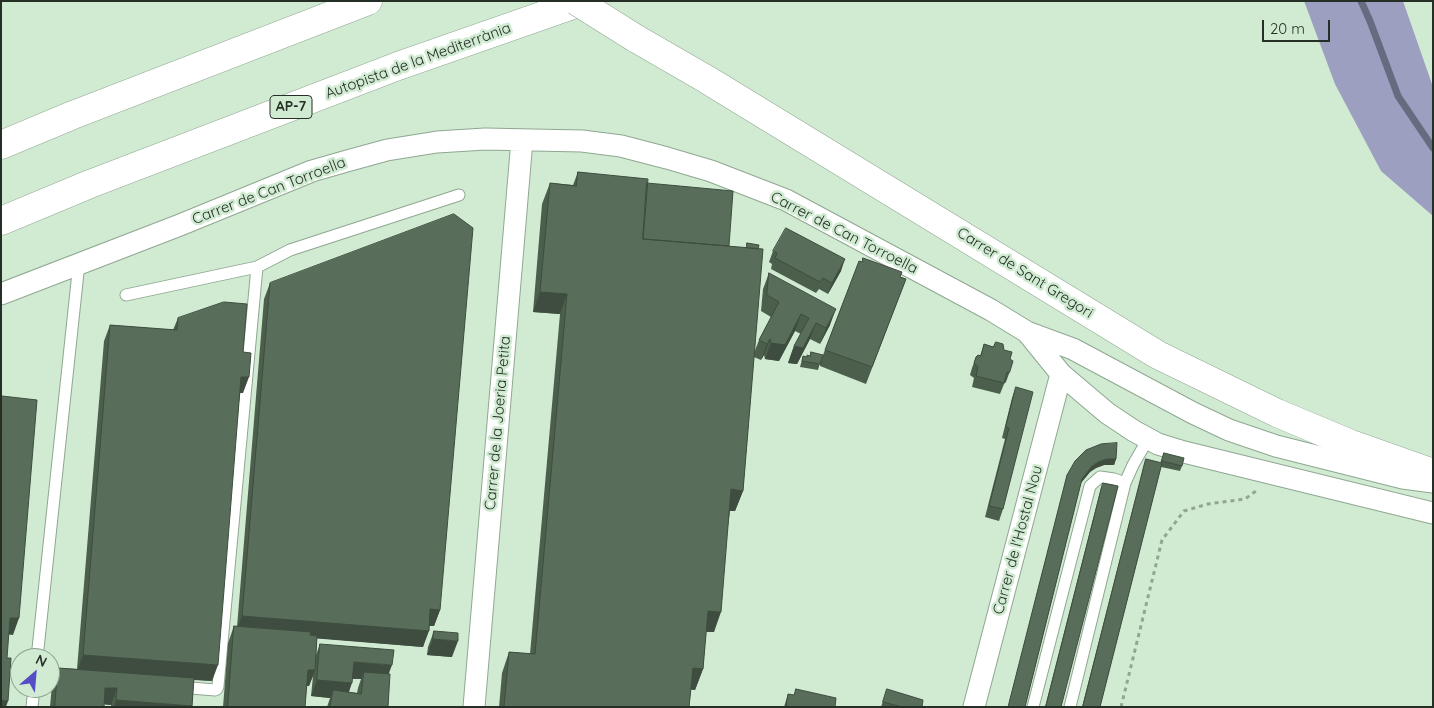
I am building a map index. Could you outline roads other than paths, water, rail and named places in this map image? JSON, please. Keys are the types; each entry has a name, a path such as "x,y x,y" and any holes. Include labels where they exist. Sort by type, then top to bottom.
{"main road":[{"path":"1,145 73,114 368,1"},
{"name":"Carrer de Sant Gregori","path":"576,1 1158,355 1276,413 1352,444 1433,473"},
{"name":"Autopista de la Mediterrània","path":"1,221 90,184 398,66 584,1"}],"street":[{"name":"Carrer de Can Torroella","path":"1,294 180,225 312,171 387,150 437,142 485,139 582,141 621,146 711,171 786,200 991,310 1027,332 1073,349 1193,413 1229,430 1276,446 1403,478 1433,482"},
{"name":"Carrer de la Joeria Petita","path":"474,707 522,140"},
{"path":"1027,332 1061,374 1107,413 1158,444 1433,513"},
{"name":"Carrer de l'Hostal Nou","path":"974,707 1061,374"}],"lane":[{"path":"126,295 257,267 290,250 459,195"},
{"path":"38,648 79,263"},
{"path":"166,686 214,690 218,686 257,267"},
{"path":"1070,707 1125,483 1148,439"},
{"path":"1033,707 1090,486 1100,478 1114,479 1125,483"},
{"path":"60,676 79,678"}],"waterway":[{"path":"1361,1 1398,96 1433,148"}]}
